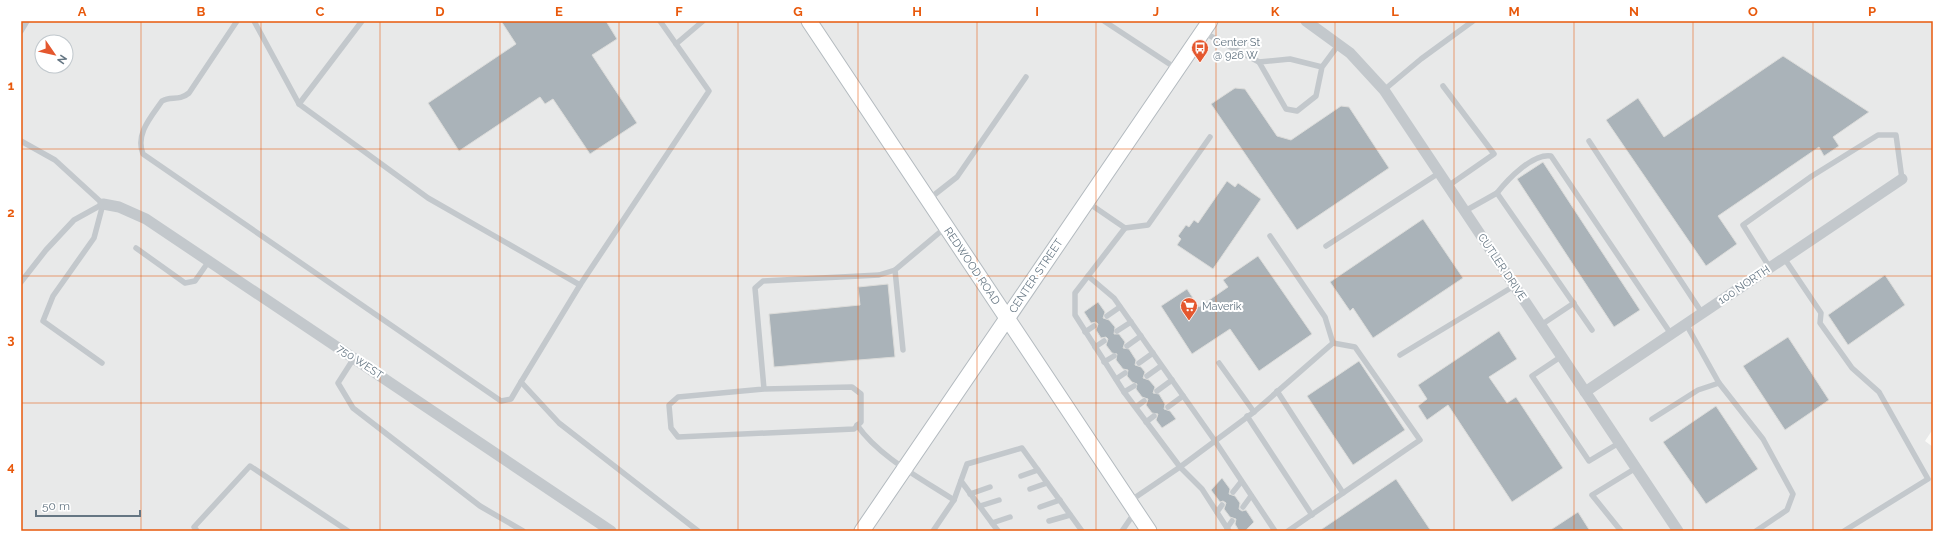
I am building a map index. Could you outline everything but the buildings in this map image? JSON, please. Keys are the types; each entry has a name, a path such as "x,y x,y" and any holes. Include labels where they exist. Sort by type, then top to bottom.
{"main road":[{"name":"REDWOOD ROAD","path":"809,21 1150,531"},
{"name":"CENTER STREET","path":"862,531 904,467 1206,26"}],"street":[{"name":"CUTLER DRIVE","path":"1306,21 1339,44 1362,63 1384,90 1678,531"},
{"name":"100 NORTH","path":"1585,392 1902,178"},
{"name":"750 WEST","path":"103,204 119,207 140,215 611,531"}],"lane":[{"path":"21,31 28,21"},
{"path":"237,21 189,92 182,98 166,98 162,101 143,130 140,146 143,154 502,401 511,399 580,285 709,91 660,21"},
{"path":"254,21 299,104 428,198 580,285"},
{"path":"299,104 362,21"},
{"path":"676,44 703,21"},
{"path":"1104,21 1177,69"},
{"path":"1384,90 1421,59 1473,21"},
{"path":"1206,26 1259,62 1286,109 1297,111 1316,96 1322,67 1339,44"},
{"path":"1259,62 1290,59 1322,67"},
{"path":"928,200 956,177 1026,76"},
{"path":"1443,86 1494,154 1448,186"},
{"path":"1770,268 1743,225 1812,176 1878,135 1896,135 1902,178"},
{"path":"1086,202 1126,228 1148,225 1210,137"},
{"path":"21,141 55,160 103,204"},
{"path":"1589,141 1702,313"},
{"path":"1465,211 1497,193 1506,182 1525,165 1544,155 1551,156 1671,334"},
{"path":"1326,246 1439,173"},
{"path":"1497,193 1592,330"},
{"path":"21,282 46,250 74,220 103,204"},
{"path":"102,363 43,321 53,296 94,238 103,204"},
{"path":"764,389 755,288 763,281 879,275 895,270 947,227"},
{"path":"1126,228 1075,293 1074,315 1124,392 1180,467 1202,489 1228,530"},
{"path":"1270,236 1325,317 1333,343"},
{"path":"136,248 185,283 195,281 209,261"},
{"path":"1784,258 1820,313 1820,323 1852,368 1879,392 1928,479 1844,531"},
{"path":"895,270 903,350"},
{"path":"1088,276 1114,298 1215,441 1275,531"},
{"path":"1400,355 1514,286"},
{"path":"1540,325 1574,303"},
{"path":"1107,316 1120,307"},
{"path":"1117,331 1130,322"},
{"path":"1686,324 1719,383 1763,439 1793,494 1788,510 1756,531"},
{"path":"1085,332 1094,326"},
{"path":"1127,346 1141,336"},
{"path":"1095,347 1104,341"},
{"path":"1122,531 1133,506 1180,467 1254,412 1333,343"},
{"path":"1288,531 1420,440 1355,347 1333,343"},
{"path":"1138,363 1153,353"},
{"path":"1104,362 1114,356"},
{"path":"1562,356 1532,376 1588,461 1620,443"},
{"path":"354,358 338,383 353,408 480,506 523,531"},
{"path":"1219,363 1254,412"},
{"path":"1147,376 1161,366"},
{"path":"1116,379 1125,373"},
{"path":"1157,391 1172,380"},
{"path":"521,382 559,423 698,531"},
{"path":"1652,419 1698,390 1719,383"},
{"path":"1124,392 1134,386"},
{"path":"852,387 861,394 861,422 854,429 678,437 670,428 669,405 678,397 764,389 852,387"},
{"path":"1277,391 1343,493"},
{"path":"1168,407 1183,396"},
{"path":"1136,407 1144,401"},
{"path":"1146,422 1154,416"},
{"path":"1247,416 1312,514"},
{"path":"857,425 866,438 904,467 954,500"},
{"path":"933,531 954,500 967,464 1022,448 1081,530 1073,531"},
{"path":"194,530 250,466 348,531"},
{"path":"1621,531 1592,496 1636,468"},
{"path":"1022,476 1038,470"},
{"path":"961,481 998,531"},
{"path":"1233,492 1241,482"},
{"path":"1030,489 1048,483"},
{"path":"970,494 990,487"},
{"path":"1243,507 1251,496"},
{"path":"980,506 999,500"},
{"path":"1040,507 1060,500"},
{"path":"1217,512 1222,506"},
{"path":"1050,522 1070,515"},
{"path":"992,523 1010,517"},
{"path":"1228,530 1232,521"}],"shaded area":[{"path":"21,21 1933,21 1933,429 1925,441 1933,447 1933,531 21,531"}],"place":[{"name":"Center St @ 926 W","path":"1200,63"},
{"name":"Maverik","path":"1189,321"}]}
